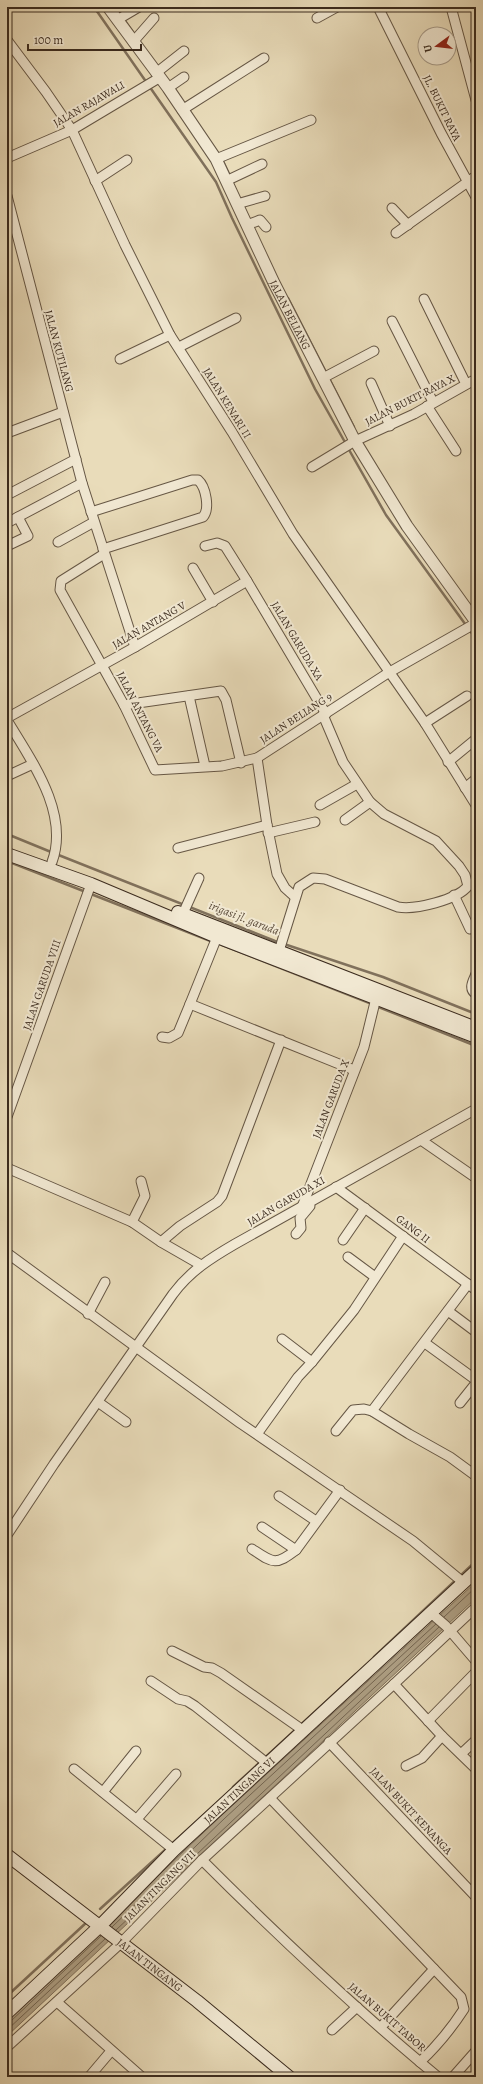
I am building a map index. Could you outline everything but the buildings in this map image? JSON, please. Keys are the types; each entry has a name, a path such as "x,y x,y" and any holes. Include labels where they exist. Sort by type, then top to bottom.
{"main road":[{"path":"7,845 54,855 185,911 217,937 476,1037"},
{"path":"7,854 91,884 185,911 280,944 476,1028"},
{"name":"JALAN TINGANG VI","path":"7,2013 101,1928 174,1850 434,1615 476,1570"},
{"name":"JALAN TINGANG","path":"7,1855 197,2001 289,2077"}],"street":[{"name":"JALAN BELIANG","path":"108,7 168,88 216,160 355,441 407,526 476,622"},
{"path":"117,20 139,7"},
{"path":"317,18 337,7"},
{"name":"JL. BUKIT RAYA","path":"378,7 476,197"},
{"path":"451,7 476,100"},
{"path":"133,42 154,18"},
{"name":"JALAN KENARI II","path":"7,40 72,130 95,181 170,335 179,347 293,534 424,723 476,805"},
{"name":"JALAN RAJAWALI","path":"7,158 72,130 158,75 184,51"},
{"path":"182,110 264,58"},
{"path":"168,88 184,77"},
{"path":"216,160 311,120"},
{"path":"95,181 127,160"},
{"path":"226,181 262,164"},
{"path":"396,233 476,176"},
{"name":"JALAN KUTILANG","path":"7,196 82,483 103,552 135,647"},
{"path":"237,204 264,196"},
{"path":"392,208 408,225"},
{"path":"248,225 260,220 266,227"},
{"path":"424,299 466,384"},
{"path":"179,347 236,318"},
{"path":"392,320 430,404 456,451"},
{"path":"120,359 170,335"},
{"path":"323,378 374,351"},
{"name":"JALAN BUKIT RAYA X","path":"312,467 355,441 390,426 476,379"},
{"path":"371,383 390,426"},
{"path":"7,432 63,412"},
{"path":"9,494 76,459"},
{"path":"91,512 192,480 198,480 201,483 207,505 207,510 203,517 103,552"},
{"path":"7,523 82,483"},
{"path":"7,546 28,536 18,517"},
{"path":"58,542 94,522"},
{"path":"205,546 217,543 225,546 247,581"},
{"name":"JALAN ANTANG VA","path":"103,552 61,581 59,586 60,590 124,705 155,770 205,766"},
{"path":"193,568 213,602"},
{"name":"JALAN ANTANG V","path":"7,719 102,666 247,581"},
{"name":"JALAN GARUDA XA","path":"247,581 324,715 343,762 370,802 384,814 425,834 444,848 459,866 468,882 467,888 454,895 418,907 405,908 325,878 317,877 301,884 295,897 280,944"},
{"name":"JALAN BELIANG 9","path":"295,897 285,888 277,874 267,829 257,758 388,673 476,622"},
{"path":"124,705 189,696 218,690 224,693 241,763"},
{"path":"189,696 205,766 222,766 241,763 257,758"},
{"path":"424,723 467,696"},
{"path":"7,719 10,732 33,764 51,803 55,819 54,855"},
{"path":"448,762 476,739"},
{"path":"7,776 33,764"},
{"path":"465,788 476,779"},
{"path":"320,805 357,784"},
{"path":"345,820 370,802"},
{"path":"178,848 267,829 315,822"},
{"path":"185,911 199,878"},
{"name":"JALAN GARUDA VIII","path":"7,1117 91,884"},
{"path":"454,895 470,930"},
{"path":"162,1037 172,1037 178,1033 217,937"},
{"path":"476,974 471,987 472,991 476,994"},
{"name":"JALAN GARUDA X","path":"302,1207 366,1038 376,998"},
{"path":"190,1004 354,1070"},
{"path":"161,1242 180,1226 217,1202 222,1196 281,1040"},
{"name":"JALAN GARUDA XI","path":"7,1535 182,1282 201,1264 317,1197 476,1109"},
{"path":"421,1140 476,1178"},
{"path":"7,1168 132,1222 161,1242 201,1264"},
{"path":"132,1222 145,1196 141,1181"},
{"name":"GANG II","path":"336,1187 476,1290"},
{"path":"296,1234 301,1228 300,1218 317,1197"},
{"path":"343,1240 365,1208"},
{"path":"257,1434 298,1377 354,1310 402,1236"},
{"path":"7,1253 88,1314 257,1434 413,1541 464,1583"},
{"path":"348,1257 375,1277"},
{"path":"88,1314 105,1282"},
{"path":"372,1411 425,1343 468,1284"},
{"path":"448,1311 476,1332"},
{"path":"282,1339 312,1362"},
{"path":"425,1343 476,1381 460,1403"},
{"path":"98,1402 126,1422"},
{"path":"336,1431 353,1410 364,1409 372,1411 450,1457 476,1476"},
{"path":"252,1549 270,1562 279,1562 296,1550 340,1490"},
{"path":"279,1496 316,1521"},
{"path":"262,1527 296,1550"},
{"name":"JALAN TINGANG VII","path":"7,2047 57,2002 117,1940 202,1860 394,1684 448,1629 476,1607"},
{"path":"434,1615 476,1661"},
{"path":"172,1651 204,1667 212,1668 221,1673 304,1731"},
{"path":"428,1721 476,1672"},
{"path":"151,1681 178,1699 187,1701 195,1706 268,1764"},
{"path":"394,1684 442,1736 476,1769"},
{"path":"406,1766 422,1758 442,1736"},
{"path":"462,1754 476,1740"},
{"name":"JALAN BUKIT KENANGA","path":"330,1742 476,1897"},
{"path":"103,1792 136,1751"},
{"path":"74,1769 174,1850"},
{"path":"137,1819 176,1774"},
{"name":"JALAN BUKIT TABOR","path":"202,1860 260,1918 357,2007 420,2062 440,2042 464,2009 461,1997 270,1798"},
{"path":"381,2027 434,1969"},
{"path":"57,2002 142,2077"},
{"path":"332,2030 357,2007"},
{"path":"88,2077 111,2051"},
{"path":"453,2077 476,2051"},
{"path":"420,2062 438,2077"}],"water":[{"path":"476,1582 476,1598 7,2036 7,2019 222,1815"}],"waterway":[{"path":"94,7 216,182 315,389 346,444"},
{"path":"115,7 120,14"},
{"path":"123,18 133,32"},
{"path":"222,159 230,176"},
{"path":"288,298 354,427"},
{"path":"348,448 386,515 476,639"},
{"name":"irigasi jl. garuda","path":"7,834 51,852"},
{"name":"irigasi jl. garuda","path":"56,854 275,941 383,977 476,1014"},
{"path":"7,861 213,942"},
{"path":"222,945 372,1004"},
{"path":"376,1006 476,1046"},
{"path":"374,1657 476,1561"},
{"path":"233,1787 356,1674"},
{"path":"100,1909 230,1791"},
{"path":"7,1996 87,1922"}]}
